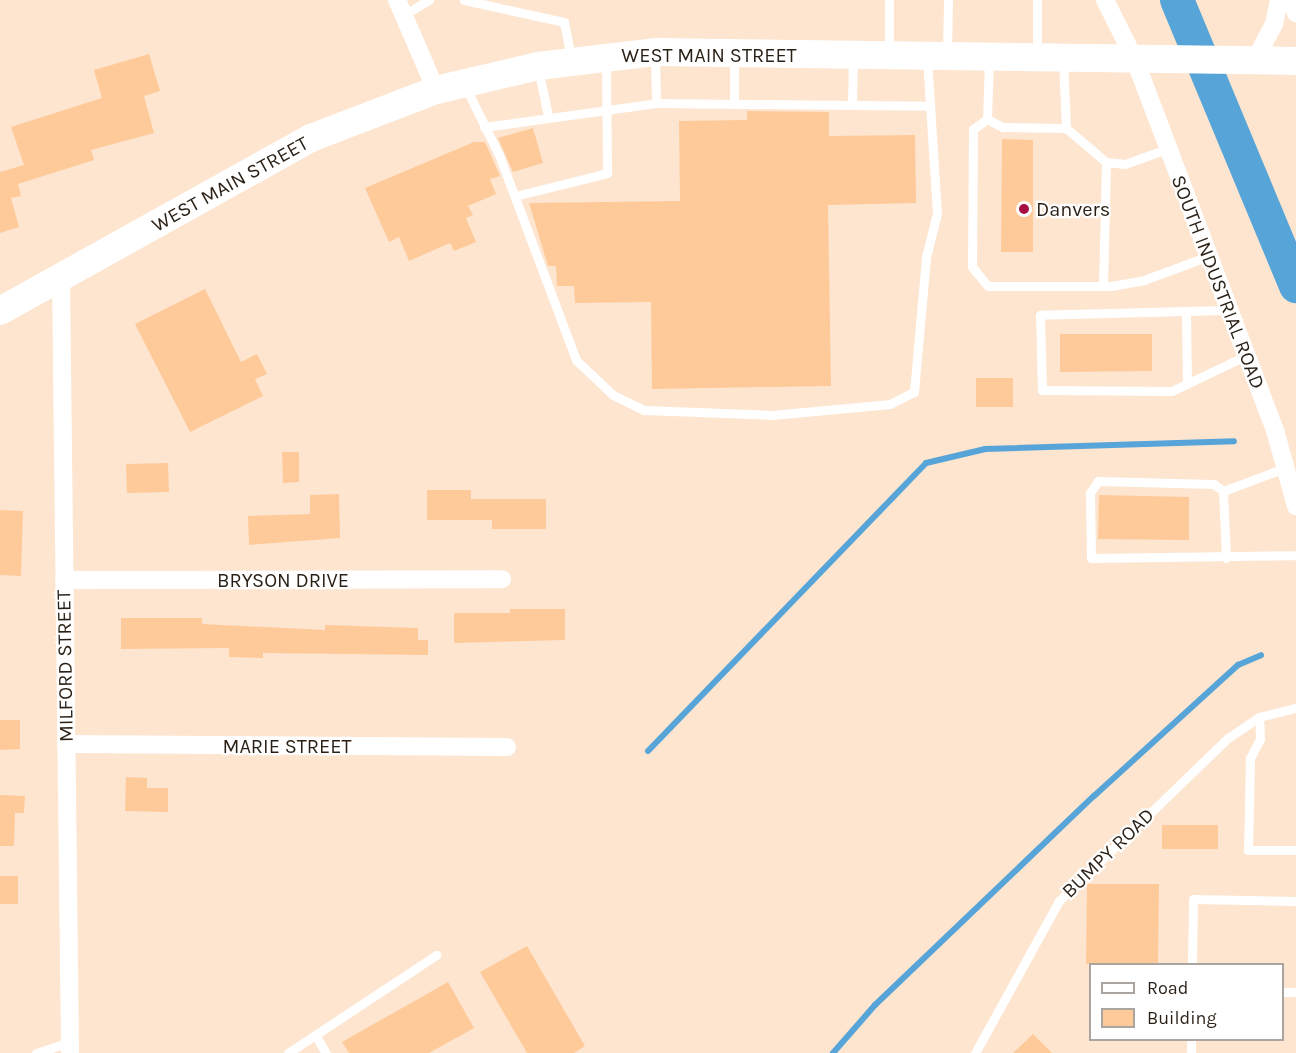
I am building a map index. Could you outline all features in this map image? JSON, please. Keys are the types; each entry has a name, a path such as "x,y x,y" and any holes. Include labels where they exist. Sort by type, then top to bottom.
{"main road":[{"name":"WEST MAIN STREET","path":"0,311 61,280 311,138 436,90 538,66 606,56 655,52 1296,61"}],"street":[{"name":"SOUTH INDUSTRIAL ROAD","path":"1105,0 1135,60 1286,468 1296,506"},
{"path":"1255,60 1274,24 1279,0"},
{"path":"1292,0 1296,13"},
{"path":"402,6 436,90"},
{"name":"MILFORD STREET","path":"61,280 70,1047"},
{"name":"BRYSON DRIVE","path":"64,580 502,579"},
{"name":"MARIE STREET","path":"66,744 507,747"}],"lane":[{"path":"402,6 429,0"},
{"path":"464,0 564,22 571,61"},
{"path":"889,0 889,56"},
{"path":"464,83 514,195 576,360 613,395 644,410 772,415 890,404 914,392 926,257 937,213 929,106 948,0"},
{"path":"1037,0 1066,128 1106,162 1125,164 1167,149"},
{"path":"655,52 656,103"},
{"path":"734,53 734,102"},
{"path":"852,105 853,55"},
{"path":"514,195 607,173 610,105 606,56"},
{"path":"987,119 989,57"},
{"path":"538,66 548,116"},
{"path":"484,127 610,105 734,102 929,106"},
{"path":"987,119 1003,127 1066,128"},
{"path":"987,119 973,129 972,267 988,286 1103,286 1144,280 1206,257"},
{"path":"1103,286 1106,162"},
{"path":"1226,310 1186,314 1040,315 1042,390 1172,391 1245,356"},
{"path":"1186,314 1188,384"},
{"path":"1223,491 1286,468"},
{"path":"1226,558 1223,491 1214,484 1098,482 1090,493 1091,558 1226,558 1296,555"},
{"name":"BUMPY ROAD","path":"975,1053 1059,901 1228,738 1259,717 1296,708"},
{"path":"1259,717 1260,740 1250,758 1248,850 1296,850"},
{"path":"1192,963 1193,899 1296,901"},
{"path":"288,1053 436,955"},
{"path":"316,1036 326,1053"},
{"path":"36,1053 70,1047"}],"building":[{"path":"149,54 160,91 144,96 154,133 91,150 94,160 18,184 21,196 11,198 19,227 0,233 0,172 24,165 11,127 102,98 94,70"},
{"path":"747,111 829,112 829,136 915,135 916,203 828,205 831,386 652,389 651,302 575,303 574,286 557,286 556,266 548,266 529,203 680,201 679,121 747,120"},
{"path":"533,128 543,163 513,172 498,138"},
{"path":"1002,139 1033,140 1033,252 1001,252"},
{"path":"474,142 485,142 500,176 490,179 496,194 468,206 473,215 466,218 476,242 454,251 450,243 409,261 399,237 389,242 365,188"},
{"path":"205,289 241,362 257,354 267,374 255,379 263,396 190,432 135,324"},
{"path":"1060,334 1152,334 1152,371 1060,372"},
{"path":"976,378 1013,378 1013,407 976,407"},
{"path":"282,452 299,452 299,482 283,483"},
{"path":"168,463 169,492 127,493 126,464"},
{"path":"427,490 471,490 471,499 546,499 546,529 492,529 492,520 427,520"},
{"path":"339,494 340,538 249,545 248,516 310,514 310,495"},
{"path":"1099,495 1189,497 1189,540 1098,539"},
{"path":"0,510 23,511 21,576 0,575"},
{"path":"510,609 565,609 565,640 454,643 454,613 510,613"},
{"path":"121,618 202,618 202,624 325,630 325,625 418,628 418,640 428,640 428,655 263,653 263,658 229,657 229,648 121,649"},
{"path":"0,720 20,720 20,749 0,750"},
{"path":"126,777 147,778 147,788 168,788 168,812 125,811"},
{"path":"0,795 25,796 24,813 15,813 14,846 0,846"},
{"path":"1162,825 1218,825 1218,849 1162,849"},
{"path":"0,876 18,876 18,904 0,904"},
{"path":"1087,884 1159,884 1158,963 1086,964"},
{"path":"527,946 585,1046 574,1053 527,1053 480,972"},
{"path":"448,982 474,1028 429,1053 349,1053 342,1042"},
{"path":"1033,1034 1052,1053 1013,1053"}],"waterway":[{"path":"1177,0 1296,286"},
{"path":"648,751 926,463 985,449 1234,441"},
{"path":"833,1053 875,1005 1094,796 1238,665 1261,655"}],"place":[{"name":"Danvers","path":"1024,209"}]}
